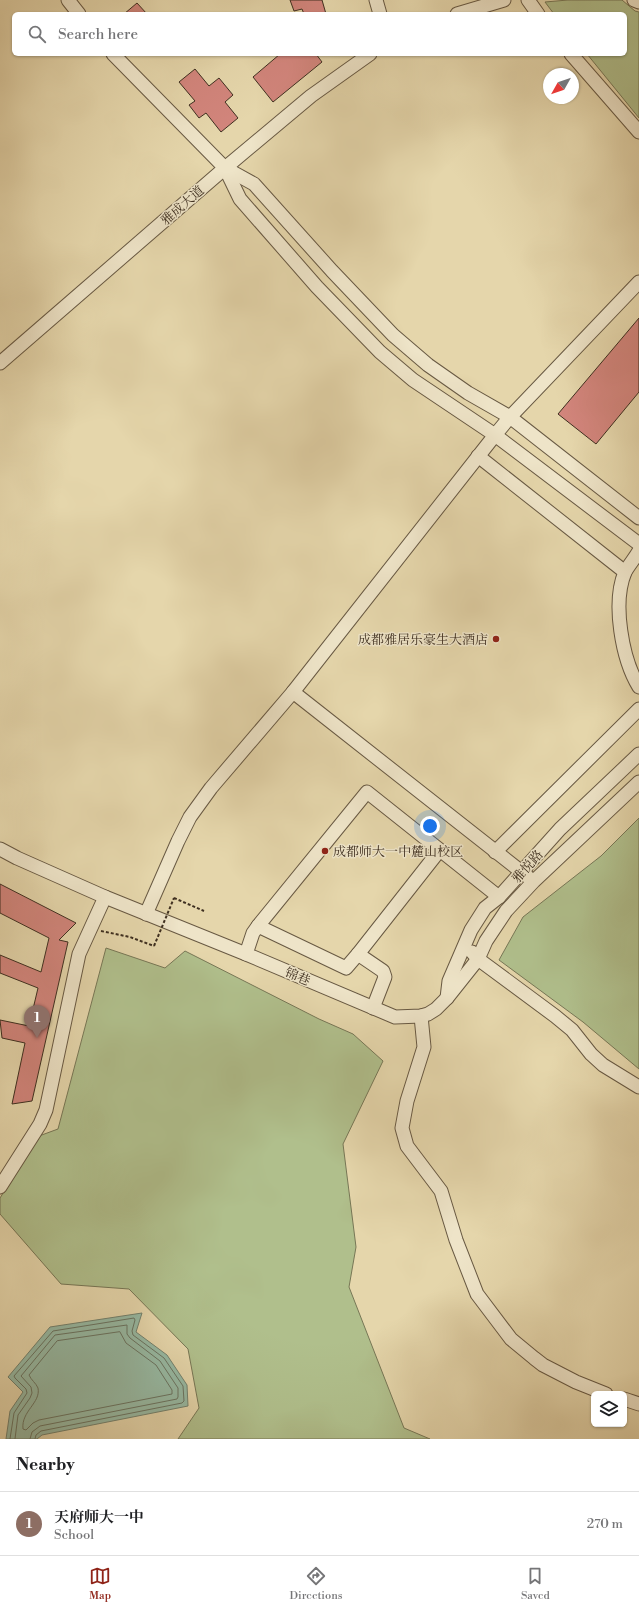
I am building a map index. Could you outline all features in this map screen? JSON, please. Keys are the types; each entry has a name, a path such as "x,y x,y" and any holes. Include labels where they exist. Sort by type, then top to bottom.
{"street":[{"path":"68,0 77,12"},
{"path":"376,0 379,12"},
{"path":"464,12 504,0"},
{"path":"528,0 537,12"},
{"path":"634,0 639,2"},
{"path":"115,56 225,168 254,184 332,271 393,335 428,365 468,394 510,417 639,518"},
{"name":"雅成大道","path":"0,363 225,168 311,96 367,56"},
{"path":"573,56 639,132"},
{"path":"225,168 240,198 317,287 350,323 380,352 413,380 495,435 639,544"},
{"path":"146,914 190,817 211,788 293,692 510,417 639,282"},
{"path":"478,456 625,572"},
{"path":"639,551 625,572 619,600 620,625 624,650 630,668 639,687"},
{"path":"293,692 521,873 534,881"},
{"path":"495,852 639,709"},
{"name":"雅悦路","path":"447,998 449,981 465,943 471,930 485,908 499,898 560,829 639,754"},
{"name":"锦巷","path":"0,849 105,897 246,954 395,1017 421,1016 436,1010 447,998 478,959 486,941 506,911 534,881 639,782"},
{"path":"246,954 258,926 367,792 499,898"},
{"path":"258,926 346,968 439,851"},
{"path":"0,1187 40,1124 46,1110 79,954 105,897"},
{"path":"465,943 478,959 572,1030 591,1054 604,1065 639,1087"},
{"path":"358,954 383,971 385,977 373,1008"},
{"path":"421,1016 424,1047 408,1101 402,1128 407,1146 441,1191 456,1240 477,1294 511,1340 543,1365 576,1382 598,1391"},
{"path":"627,1400 639,1404"}],"path":[{"path":"90,929 130,937 154,946 174,898 204,912"}],"shaded area":[{"path":"568,0 622,0 635,11 639,12 639,118 589,56 627,56 627,12 552,12 545,2"},
{"path":"639,818 639,1069 583,1022 499,960 523,917 601,856"},
{"path":"106,948 165,968 185,951 319,1019 353,1034 383,1061 343,1144 356,1247 349,1287 404,1428 430,1439 178,1439 199,1408 188,1349 129,1289 61,1284 0,1214 0,1198 39,1136 58,1129"}],"water":[{"path":"142,1313 136,1332 167,1355 187,1385 188,1406 42,1435 37,1439 6,1439 10,1411 23,1392 8,1377 50,1327"}],"building":[{"path":"290,0 322,0 325,12 303,12 302,9 294,11"},
{"path":"137,3 145,12 126,12"},
{"path":"278,56 318,56 322,62 273,102 253,77"},
{"path":"195,69 209,86 219,78 233,95 225,102 238,118 221,132 206,113 199,118 189,105 195,101 179,82"},
{"path":"639,318 639,392 596,444 558,414"},
{"path":"0,884 76,923 59,940 68,942 32,1101 12,1104 25,1043 2,1038 0,1020 29,1026 38,988 0,973 0,955 41,972 49,938 0,913"}],"place":[{"name":"成都雅居乐豪生大酒店","path":"496,639"},
{"name":"成都师大一中麓山校区","path":"325,851"},
{"name":"天府师大一中","path":"37,1038"}]}
